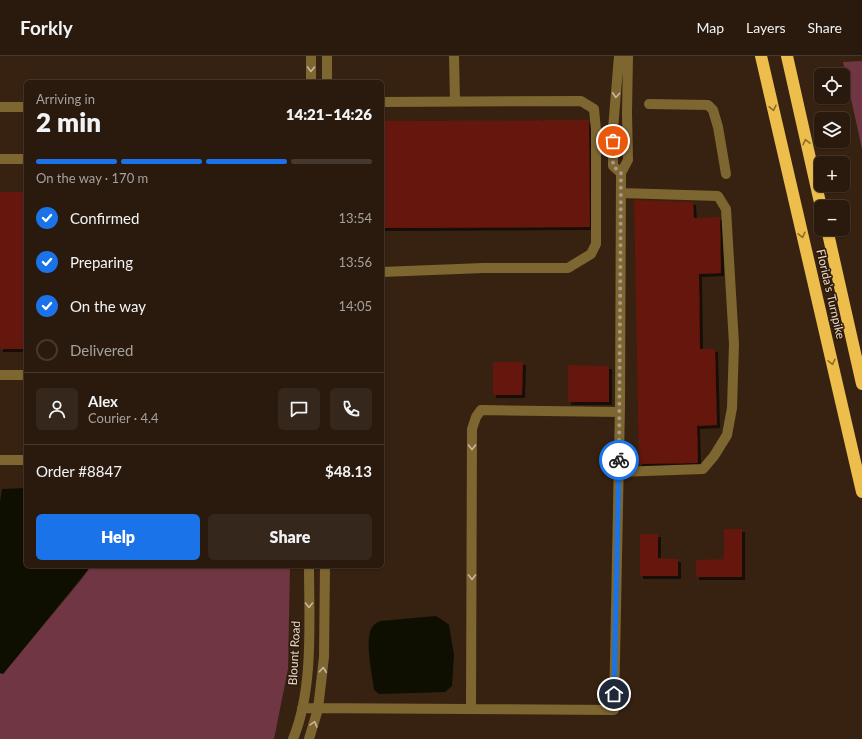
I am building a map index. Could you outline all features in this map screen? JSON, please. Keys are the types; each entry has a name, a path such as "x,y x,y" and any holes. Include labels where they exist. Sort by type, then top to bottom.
{"highway":[{"name":"Florida's Turnpike","path":"761,56 862,492"},
{"path":"787,56 820,200"},
{"name":"Florida's Turnpike","path":"828,236 862,384"}],"street":[{"path":"311,56 311,80"},
{"path":"327,56 327,80"},
{"path":"454,56 455,101"},
{"path":"619,56 613,129 613,166 621,173"},
{"path":"302,708 614,710 620,412 621,173 628,160 628,56"},
{"path":"384,102 581,101 594,109 596,130 596,244 591,254 568,268 483,268 384,272"},
{"path":"649,104 708,105 713,110 718,127 726,174"},
{"path":"0,107 24,107"},
{"path":"0,159 24,160"},
{"path":"618,472 703,469 714,456 727,435 732,408 734,344 726,209 718,196 621,193"},
{"path":"0,375 24,376"},
{"path":"471,709 472,428 476,417 481,410 620,412"},
{"path":"0,460 24,460"},
{"name":"Blount Road","path":"293,739 302,708 308,656 309,568"},
{"path":"310,739 318,709 324,656 325,568"}],"shaded area":[{"path":"862,61 862,149 850,94 850,68 844,68 843,62"},
{"path":"24,488 24,568 89,568 3,674 0,673 0,502 2,489"},
{"path":"90,568 290,568 288,669 274,739 0,739 0,673 3,674"},
{"path":"436,616 449,625 454,655 452,686 445,692 379,694 374,690 369,653 369,638 373,626 381,621"}],"building":[{"path":"589,120 590,227 384,228 384,121"},
{"path":"0,192 24,192 24,349 0,349"},
{"path":"634,200 693,202 694,218 720,217 721,273 699,274 700,349 715,349 717,425 697,426 698,463 639,464"},
{"path":"493,362 523,362 522,395 493,395"},
{"path":"568,365 609,366 609,402 568,402"},
{"path":"724,529 742,529 742,577 696,577 696,560 724,559"},
{"path":"640,534 658,534 658,558 678,559 678,576 640,576"}],"way so far":[{"path":"613,141 613,166 621,173 619,460"}],"route":[{"path":"614,694 619,460"}]}
